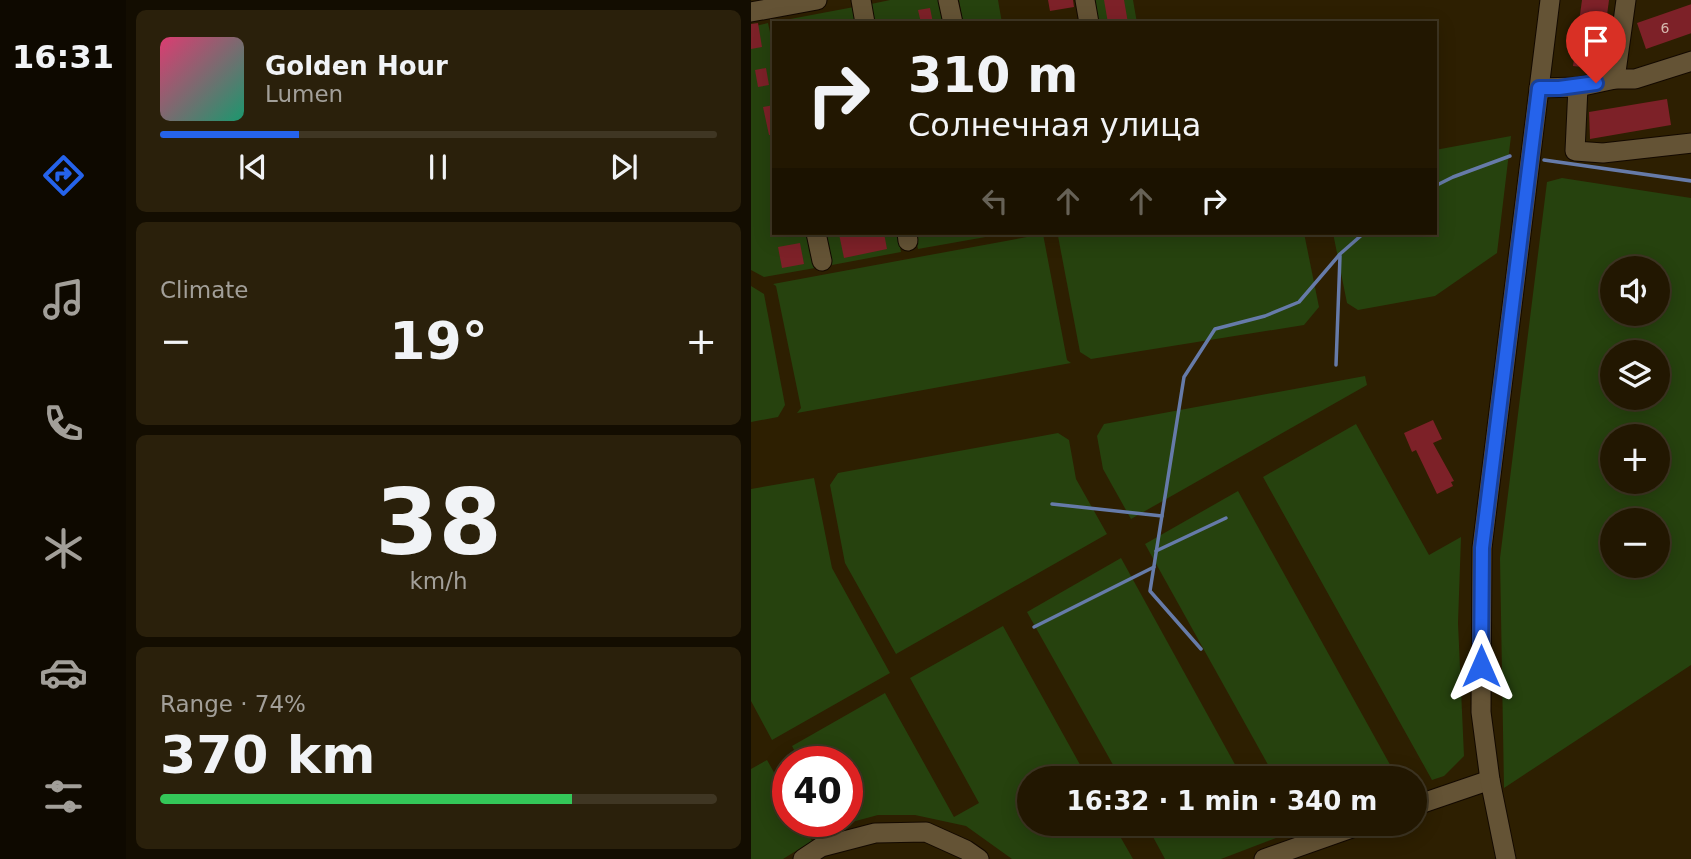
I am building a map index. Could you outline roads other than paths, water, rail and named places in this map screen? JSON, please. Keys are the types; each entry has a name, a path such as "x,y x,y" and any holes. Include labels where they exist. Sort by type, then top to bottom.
{"street":[{"path":"751,12 775,15 817,0"},
{"path":"861,0 865,21"},
{"path":"948,0 953,21"},
{"path":"1085,0 1089,21"},
{"path":"1506,859 1490,780 1481,712 1482,548 1550,0"},
{"path":"1615,79 1627,0"},
{"path":"1539,88 1578,87 1615,79 1635,79 1691,61"},
{"path":"1578,87 1575,151 1603,153 1691,143"},
{"path":"816,235 822,261"},
{"path":"1427,802 1490,780"},
{"path":"803,859 821,847 875,833 926,832 966,850 979,859"},
{"path":"1264,859 1329,836"}],"waterway":[{"path":"1437,185 1510,156"},
{"path":"1544,160 1692,181"},
{"path":"1201,649 1150,591 1184,377 1215,329 1265,316 1299,302 1340,254 1362,235"},
{"path":"1336,365 1340,256"},
{"path":"1052,504 1162,516"},
{"path":"1156,551 1226,518"},
{"path":"1034,627 1154,567"}]}
